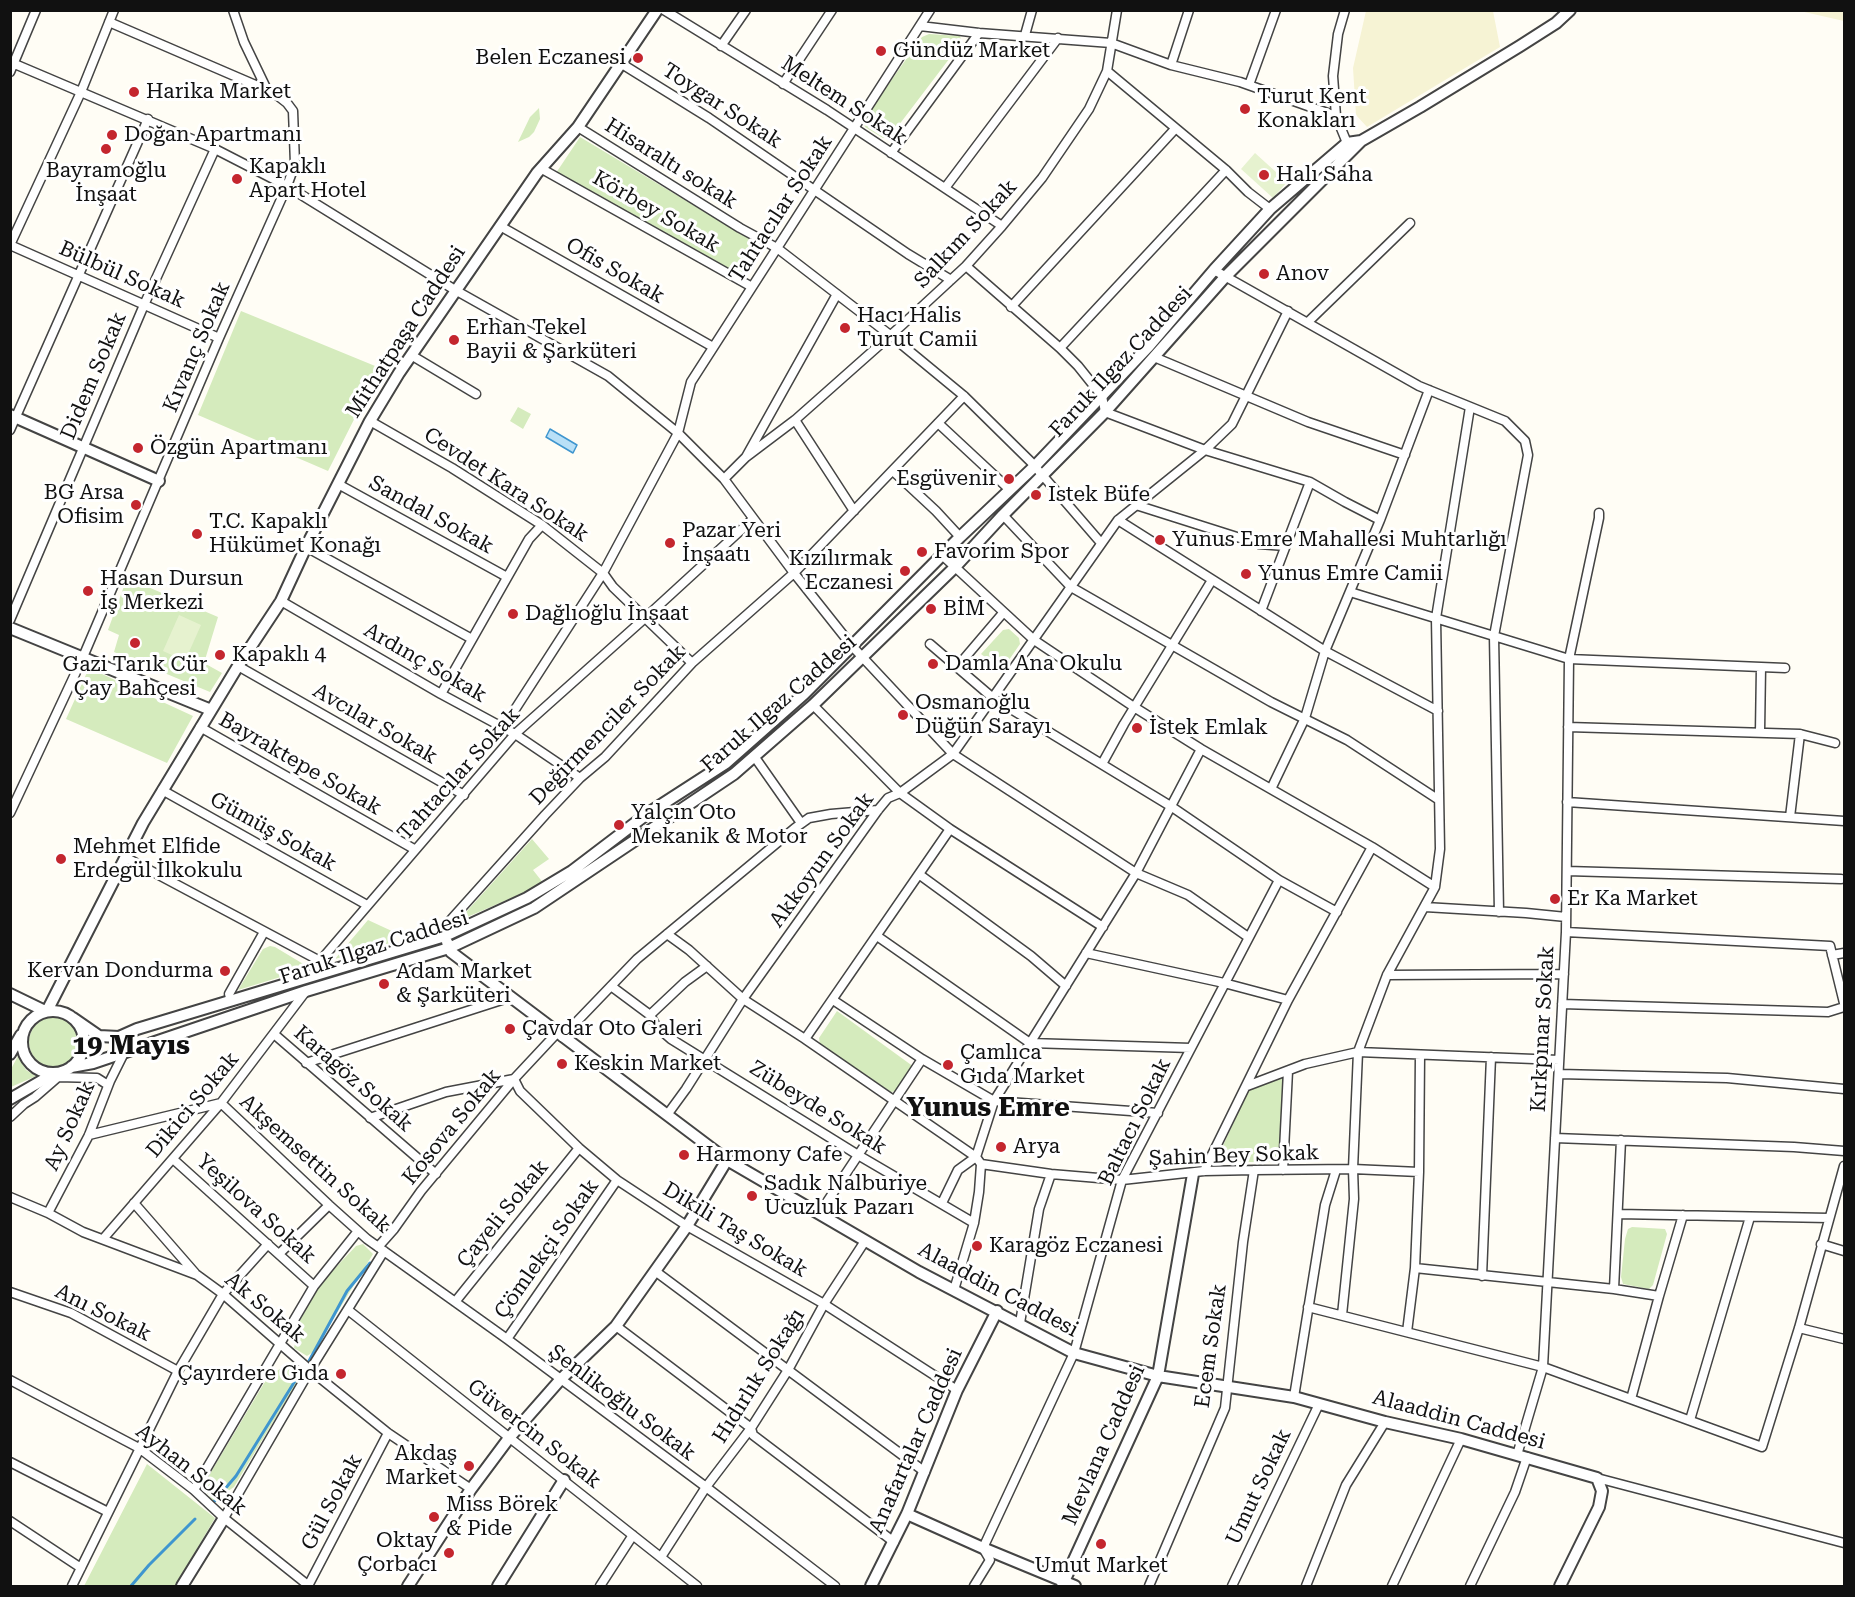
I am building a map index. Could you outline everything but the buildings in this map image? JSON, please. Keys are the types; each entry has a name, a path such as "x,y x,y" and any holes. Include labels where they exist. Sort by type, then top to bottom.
{"street":[{"path":"10,72 36,10"},
{"path":"10,245 81,92 114,10"},
{"path":"233,10 244,42 267,90"},
{"name":"Mithatpaşa Caddesi","path":"46,1011 162,790 281,601 370,421 411,356 537,173 578,128 657,10"},
{"name":"Meltem Sokak","path":"664,10 854,128 1002,226"},
{"path":"721,46 746,10"},
{"path":"783,84 832,10"},
{"name":"Tahtacılar Sokak","path":"503,728 603,573 678,433 691,382 930,10"},
{"path":"1025,35 1032,10"},
{"name":"Salkım Sokak","path":"746,457 795,420 966,266 1042,178 1089,109 1107,71 1118,10"},
{"path":"1171,65 1189,10"},
{"path":"1249,85 1276,10"},
{"path":"1345,10 1338,34 1333,76 1336,116 1347,143"},
{"path":"1556,10 1556,23"},
{"name":"Faruk Ilgaz Caddesi","path":"73,1018 99,1036 119,1037 137,1029 231,1001 322,966 445,936 527,898 572,871 647,814 726,763 804,694 1010,490 1038,470 1105,412 1225,277 1361,141 1556,23 1570,10"},
{"name":"Kıvanç Sokak","path":"10,813 83,657 295,164 293,111 287,103 267,90 109,22"},
{"path":"920,26 1111,43 1171,65 1249,85 1336,116"},
{"path":"891,153 979,33"},
{"path":"945,188 1058,38"},
{"path":"13,62 148,119 287,186 455,291 608,376 678,433 724,479 852,646 953,754 1136,873 1188,895 1248,938"},
{"name":"Toygar Sokak","path":"622,64 709,118 908,254 951,280"},
{"path":"1107,71 1270,209"},
{"path":"10,430 13,416 148,119"},
{"name":"Hisaraltı sokak","path":"578,128 740,228 777,248 890,335 964,396 1038,470 1101,543"},
{"path":"1011,308 1174,129"},
{"name":"Faruk Ilgaz Caddesi","path":"62,1072 306,991 449,948 534,908 734,774 813,705 954,568 1003,515 1038,470 1102,396 1270,209 1347,143 1361,141"},
{"name":"Didem Sokak","path":"10,620 144,304 214,149"},
{"name":"Körbey Sokak","path":"542,169 752,287"},
{"path":"1060,348 1226,170"},
{"path":"1308,322 1410,223"},
{"name":"Ofis Sokak","path":"500,226 713,347"},
{"name":"Bülbül Sokak","path":"10,245 219,338"},
{"path":"966,266 1011,308 1060,348 1102,396 1105,412 1205,450 1310,482 1380,520"},
{"path":"1214,270 1419,386 1505,421 1525,441 1528,455 1494,636 1500,912"},
{"path":"724,479 746,457 837,294"},
{"name":"Akkoyun Sokak","path":"667,1115 743,999 878,810 888,798 900,793 953,754 1118,520 1205,450 1232,424 1288,311"},
{"path":"411,356 476,394"},
{"path":"1154,357 1308,422 1405,455"},
{"path":"1271,789 1305,718 1325,651 1380,520 1429,390"},
{"name":"Değirmenciler Sokak","path":"445,936 444,929 448,923 580,778 605,757 692,663 794,573 964,396"},
{"path":"1342,1315 1354,1199 1353,1169 1358,1052 1388,975 1436,886 1440,849 1436,618 1470,407"},
{"path":"13,416 159,481"},
{"path":"795,420 854,511"},
{"name":"Cevdet Kara Sokak","path":"370,421 452,468 542,525 603,573 614,587 692,663"},
{"path":"938,423 1010,490"},
{"path":"893,471 960,537"},
{"path":"1261,610 1310,482"},
{"name":"Sandal Sokak","path":"338,484 507,577"},
{"path":"1136,505 1259,544 1286,546"},
{"name":"Kırkpınar Sokak","path":"1470,1587 1515,1492 1543,1367 1566,932 1569,659 1599,513"},
{"path":"1003,515 1071,587 1271,702 1347,740 1439,800"},
{"name":"Tahtacılar Sokak","path":"322,966 367,905 515,734 753,519"},
{"path":"1118,520 1325,651 1438,711"},
{"path":"441,694 529,539 542,525"},
{"path":"306,547 472,639"},
{"path":"942,555 1034,640 1201,749 1436,886"},
{"path":"1102,764 1212,580"},
{"path":"1350,592 1569,659 1785,668"},
{"name":"Ardınç Sokak","path":"281,601 515,734 580,778"},
{"path":"957,667 1003,612"},
{"path":"10,628 211,710"},
{"path":"930,644 993,698 1172,807 1279,880 1337,912"},
{"name":"Avcılar Sokak","path":"238,666 464,795"},
{"path":"1760,732 1761,667"},
{"path":"813,705 900,793 950,829 1103,927"},
{"name":"Bayraktepe Sokak","path":"200,727 414,849"},
{"path":"1568,727 1800,734 1835,743"},
{"path":"1790,817 1800,734"},
{"path":"954,1290 974,1223 980,1192 979,1160 994,1101 1136,873 1201,749"},
{"path":"754,756 801,823 809,818 831,814 878,810"},
{"name":"Gümüş Sokak","path":"162,790 367,905"},
{"path":"1568,802 1845,821"},
{"name":"Kosova Sokak","path":"224,1518 310,1370 348,1310 381,1249 436,1174 514,1078 637,959 801,823"},
{"path":"805,1039 950,829"},
{"path":"1204,1171 1288,1000 1372,847"},
{"path":"125,857 322,966"},
{"path":"1567,871 1841,879"},
{"path":"920,875 1031,956 1066,986"},
{"name":"Baltacı Sokak","path":"974,1587 990,1560 983,1548 1074,1353 1122,1180 1279,880"},
{"path":"1425,907 1566,918"},
{"path":"231,1001 229,994 264,932"},
{"path":"1562,1004 1828,1012 1845,1005 1830,946 1566,932"},
{"name":"Şahin Bey Sokak","path":"667,934 743,999 805,1039 979,1160 1051,1174 1122,1180 1204,1171 1353,1169 1419,1172"},
{"path":"445,936 449,948"},
{"path":"877,936 1030,1043 1191,1048"},
{"name":"Alaaddin Caddesi","path":"449,948 451,952 727,1160 865,1241 1074,1353 1158,1376 1294,1397 1385,1422 1461,1439 1597,1478"},
{"path":"1086,953 1224,983 1288,1000"},
{"path":"1832,955 1845,953"},
{"path":"650,1016 685,982 707,966"},
{"path":"1388,975 1564,975"},
{"name":"Zübeyde Sokak","path":"611,986 650,1016 656,1026 671,1039 858,1155 974,1223"},
{"name":"Dikici Sokak","path":"102,1239 221,1103 306,991"},
{"path":"10,994 46,1011"},
{"path":"306,1063 511,997"},
{"path":"833,1000 922,1059 994,1101 1158,1113"},
{"path":"10,1054 28,1023 36,1015 56,1010 65,1013 80,1025 84,1043 78,1061 10,1099"},
{"path":"23,1032 21,1042 23,1052 36,1068 45,1072 62,1072 97,1078 108,1085"},
{"name":"Karagöz Sokak","path":"274,1034 436,1174"},
{"path":"1247,1086 1305,1064 1358,1052 1558,1060"},
{"name":"Ay Sokak","path":"48,1213 89,1135 108,1085 124,1053"},
{"path":"1407,1332 1415,1268 1420,1055"},
{"path":"1482,1275 1491,1058"},
{"path":"819,1214 922,1059"},
{"path":"1283,1170 1288,1071"},
{"path":"10,1117 62,1072"},
{"path":"1558,1074 1727,1078 1845,1089"},
{"path":"370,1118 446,1092 514,1078"},
{"name":"Dikili Taş Sokak","path":"514,1078 520,1091 579,1148 617,1180 687,1226 824,1304 957,1390"},
{"path":"89,1135 221,1103"},
{"name":"Akşemsettin Sokak","path":"221,1103 329,1205 381,1249"},
{"path":"1555,1138 1845,1151"},
{"path":"1614,1289 1621,1140"},
{"name":"Çayeli Sokak","path":"455,1302 579,1148"},
{"name":"Yeşilova Sokak","path":"173,1159 315,1286"},
{"path":"408,1587 471,1489 509,1438 560,1380 616,1326 687,1226 727,1160"},
{"path":"942,1203 958,1170 979,1160"},
{"path":"1308,1307 1543,1367 1762,1446 1799,1328 1844,1166"},
{"name":"Ecem Sokak","path":"1149,1587 1225,1408 1254,1170"},
{"path":"1294,1397 1325,1205 1336,1170"},
{"path":"1020,1323 1039,1209 1051,1174"},
{"name":"Mevlana Caddesi","path":"1063,1585 1158,1376 1192,1174"},
{"name":"Çömlekçi Sokak","path":"507,1339 617,1180"},
{"name":"Ak Sokak","path":"10,1197 48,1213 83,1232 197,1275 223,1294 310,1370 388,1433 471,1489"},
{"path":"134,1203 197,1275"},
{"path":"279,1254 329,1205"},
{"path":"1618,1214 1829,1218"},
{"path":"1631,1399 1683,1215"},
{"path":"1690,1420 1750,1217"},
{"path":"194,1490 279,1343 315,1286 358,1231"},
{"name":"Hıdırlık Sokağı","path":"661,1557 706,1487 751,1428 788,1370 824,1304 865,1241"},
{"path":"72,1587 178,1371 223,1294 268,1244"},
{"path":"1821,1244 1845,1251"},
{"name":"Şenlikoğlu Sokak","path":"381,1249 507,1339 706,1487 835,1587"},
{"path":"1415,1268 1614,1289 1659,1296"},
{"path":"655,1271 925,1472"},
{"name":"Anı Sokak","path":"10,1292 71,1313 178,1371"},
{"name":"Güvercin Sokak","path":"348,1310 697,1587"},
{"name":"Anafartalar Caddesi","path":"871,1587 907,1514 957,1390 997,1311"},
{"path":"616,1326 751,1428 753,1435 894,1542"},
{"path":"1799,1328 1845,1340"},
{"name":"Ayhan Sokak","path":"10,1380 139,1448 194,1490 224,1518 309,1586"},
{"name":"Umut Sokak","path":"1232,1587 1319,1404"},
{"path":"1306,1587 1346,1485 1385,1422"},
{"name":"Gül Sokak","path":"309,1586 388,1433"},
{"path":"1392,1587 1461,1439"},
{"path":"10,1462 108,1512"},
{"path":"1560,1587 1599,1507 1602,1491 1597,1478"},
{"path":"1597,1478 1845,1543"},
{"path":"498,1587 564,1480"},
{"path":"907,1514 1063,1585 1076,1587"},
{"path":"182,1587 224,1518"},
{"path":"10,1521 81,1568"},
{"path":"600,1587 633,1535"}],"shaded area":[{"path":"1366,11 1493,11 1500,47 1367,127 1356,115 1353,68"},
{"path":"1800,11 1844,11 1844,21"}],"green space":[{"path":"929,34 960,36 962,42 889,138 883,138 865,127 863,120 922,37"},
{"path":"539,108 540,119 534,132 518,142 530,117"},
{"path":"580,137 763,247 744,279 556,173"},
{"name":"Halı Saha","path":"1255,153 1287,182 1273,198 1241,169"},
{"path":"241,311 380,368 328,471 198,415"},
{"path":"518,407 531,414 523,429 510,421"},
{"path":"127,578 218,617 204,663 222,673 210,692 114,652 119,635 108,630"},
{"path":"179,615 201,625 185,661 163,651"},
{"path":"1009,629 1019,638 1020,644 1002,670 981,654 1003,630"},
{"path":"89,668 193,716 167,763 66,719"},
{"path":"532,839 549,859 533,870 544,884 458,921"},
{"path":"368,920 394,932 393,942 335,959"},
{"path":"270,946 310,968 238,990 263,949"},
{"path":"837,1011 914,1067 896,1091 891,1092 820,1044 819,1038"},
{"path":"49,1017 59,1017 72,1024 79,1037 79,1047 72,1060 59,1067 49,1067 40,1063 33,1056 29,1047 29,1037 33,1028 40,1021"},
{"path":"18,1056 26,1070 36,1076 11,1087 11,1069"},
{"path":"1280,1077 1285,1081 1278,1158 1273,1162 1216,1161 1249,1089"},
{"path":"1632,1227 1665,1229 1667,1234 1653,1285 1649,1289 1623,1284 1621,1277 1625,1239 1628,1229"},
{"path":"363,1244 373,1254 313,1352 307,1356 294,1348 299,1322 321,1283 356,1246"},
{"path":"282,1367 298,1369 299,1379 234,1487 213,1501 202,1487 266,1380"},
{"path":"147,1464 215,1518 175,1586 84,1586"}],"water":[{"path":"550,429 577,445 573,453 546,437"}],"waterway":[{"path":"309,1361 347,1291 370,1263"},
{"path":"212,1504 236,1476 295,1381"},
{"path":"131,1586 195,1519"}],"place":[{"name":"Gündüz Market","path":"881,51"},
{"name":"Belen Eczanesi","path":"638,58"},
{"name":"Harika Market","path":"134,92"},
{"name":"Turut Kent Konakları","path":"1245,109"},
{"name":"Doğan Apartmanı","path":"112,135"},
{"name":"Bayramoğlu İnşaat","path":"106,149"},
{"name":"Halı Saha","path":"1264,175"},
{"name":"Kapaklı Apart Hotel","path":"237,179"},
{"name":"Anov","path":"1264,274"},
{"name":"Hacı Halis Turut Camii","path":"845,328"},
{"name":"Erhan Tekel Bayii & Şarküteri","path":"454,340"},
{"name":"Özgün Apartmanı","path":"138,448"},
{"name":"Esgüvenir","path":"1009,479"},
{"name":"Istek Büfe","path":"1036,495"},
{"name":"BG Arsa Ofisim","path":"136,505"},
{"name":"T.C. Kapaklı Hükümet Konağı","path":"197,534"},
{"name":"Yunus Emre Mahallesi Muhtarlığı","path":"1160,540"},
{"name":"Pazar Yeri İnşaatı","path":"670,543"},
{"name":"Favorim Spor","path":"922,552"},
{"name":"Kızılırmak Eczanesi","path":"905,571"},
{"name":"Yunus Emre Camii","path":"1246,574"},
{"name":"Hasan Dursun İş Merkezi","path":"88,591"},
{"name":"BİM","path":"931,609"},
{"name":"Dağlıoğlu İnşaat","path":"513,614"},
{"name":"Gazi Tarık Cür Çay Bahçesi","path":"135,643"},
{"name":"Kapaklı 4","path":"220,655"},
{"name":"Damla Ana Okulu","path":"933,664"},
{"name":"Osmanoğlu Düğün Sarayı","path":"903,715"},
{"name":"İstek Emlak","path":"1137,728"},
{"name":"Yalçın Oto Mekanik & Motor","path":"619,825"},
{"name":"Mehmet Elfide Erdegül İlkokulu","path":"61,859"},
{"name":"Er Ka Market","path":"1555,899"},
{"name":"Kervan Dondurma","path":"225,971"},
{"name":"Adam Market & Şarküteri","path":"384,984"},
{"name":"Çavdar Oto Galeri","path":"510,1029"},
{"name":"Keskin Market","path":"562,1064"},
{"name":"Çamlıca Gıda Market","path":"948,1065"},
{"name":"Arya","path":"1001,1147"},
{"name":"Harmony Cafe","path":"684,1155"},
{"name":"Sadık Nalburiye Ucuzluk Pazarı","path":"752,1196"},
{"name":"Karagöz Eczanesi","path":"977,1246"},
{"name":"Çayırdere Gıda","path":"341,1374"},
{"name":"Akdaş Market","path":"469,1466"},
{"name":"Miss Börek & Pide","path":"434,1517"},
{"name":"Umut Market","path":"1101,1544"},
{"name":"Oktay Çorbacı","path":"449,1553"}],"district":[{"name":"19 Mayıs","path":"131,1046"},
{"name":"Yunus Emre","path":"988,1108"}]}
